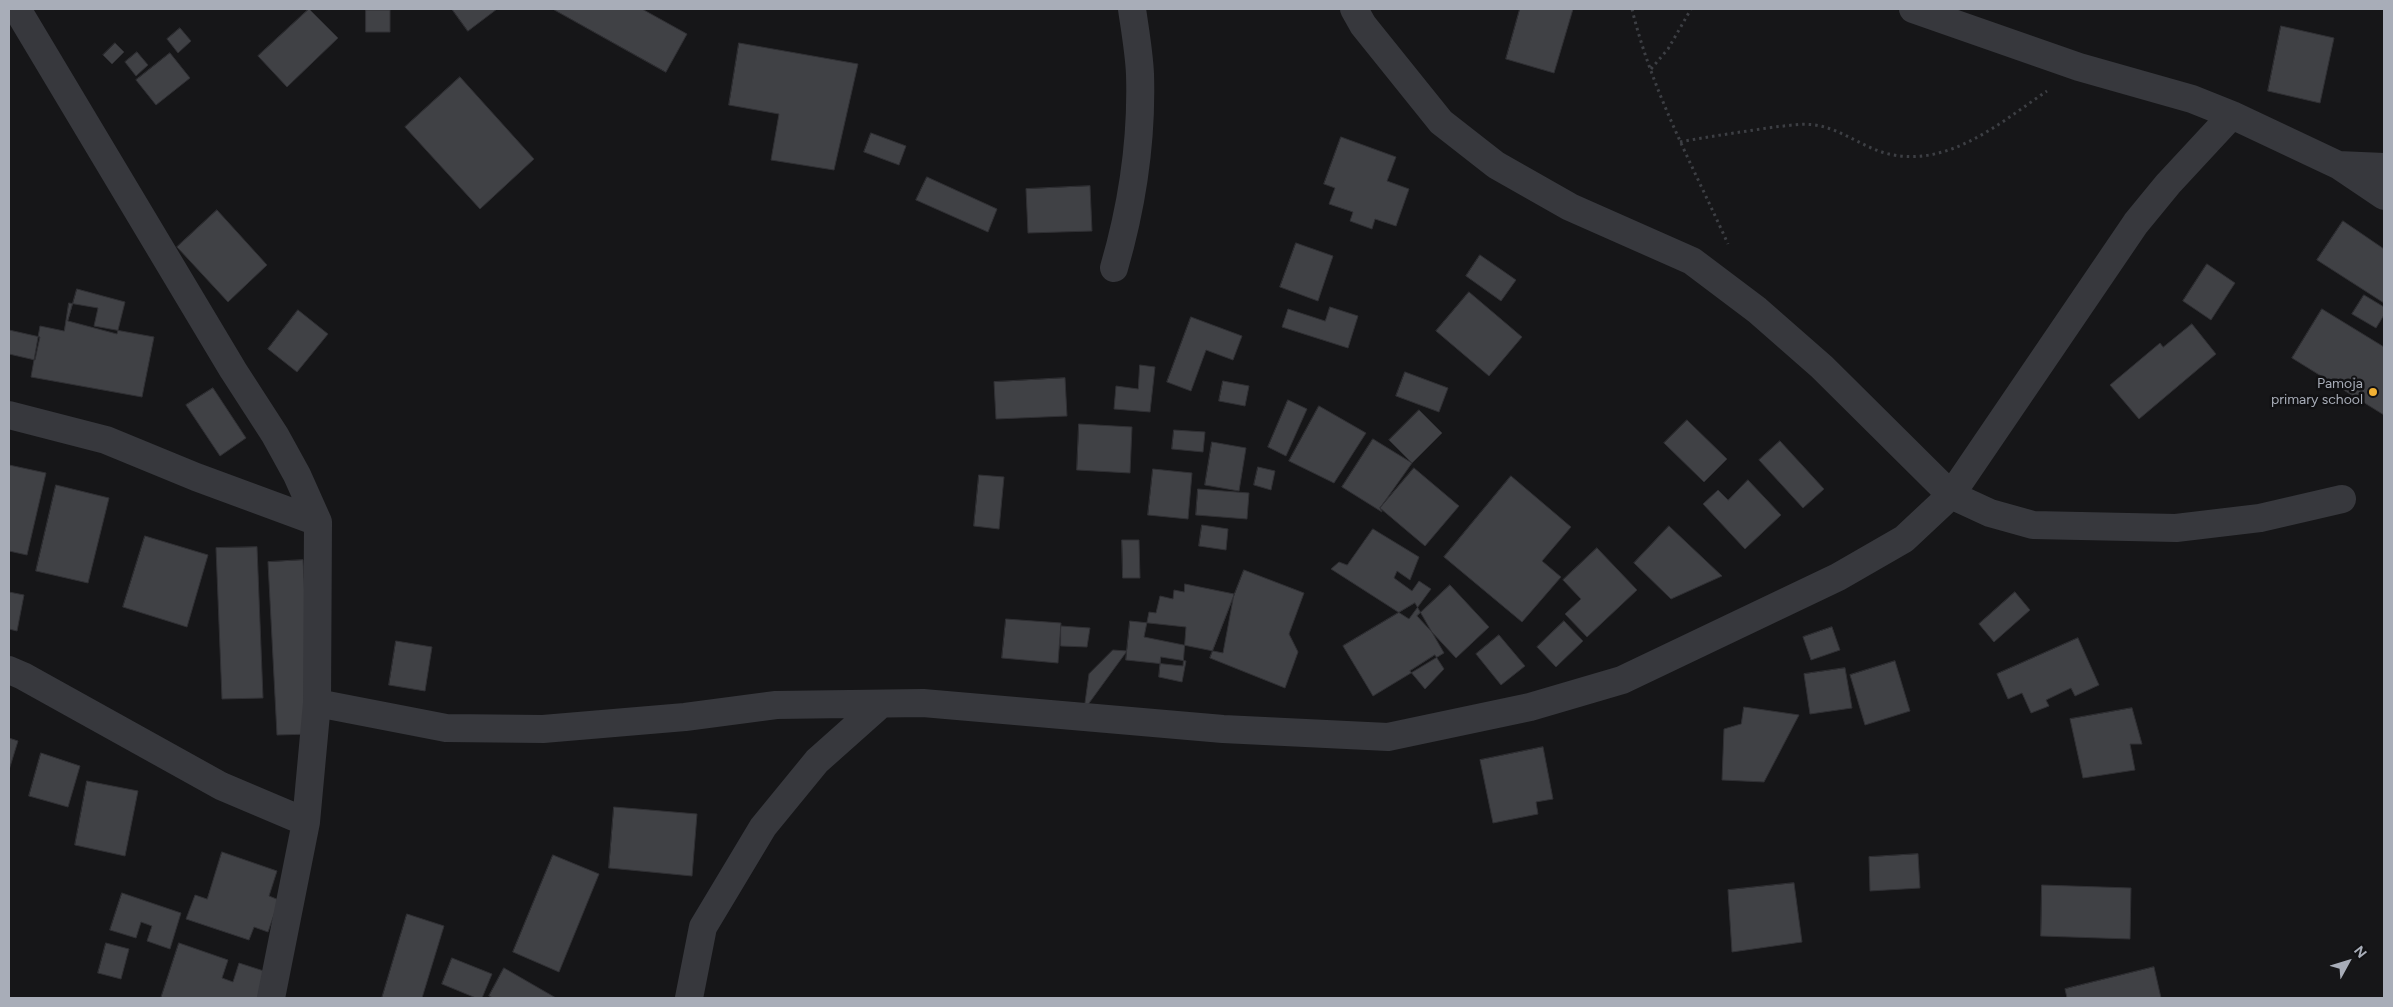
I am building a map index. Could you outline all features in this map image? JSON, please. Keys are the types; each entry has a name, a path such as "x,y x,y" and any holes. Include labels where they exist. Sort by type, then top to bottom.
{"street":[{"path":"17,9 233,370 275,435 318,522 317,702 306,822 271,998"},
{"path":"1114,268 1122,240 1136,161 1140,74 1132,9"},
{"path":"1354,9 1363,25 1441,122 1496,166 1570,207 1692,261 1756,310 1822,367 1951,495 1990,512 2033,525 2176,528 2260,518 2342,499"},
{"path":"1913,9 2079,67 2192,99 2232,115 2338,166 2384,196"},
{"path":"317,702 446,728 542,729 686,717 776,705 923,703 1223,729 1294,730 1388,737 1530,707 1622,680 1838,577 1904,539 1951,495 2136,223 2168,184 2232,115"},
{"path":"2338,166 2384,167 2384,162"},
{"path":"9,415 106,440 196,477 318,522"},
{"path":"9,670 31,680 221,786 306,822"},
{"path":"689,998 703,927 763,827 817,761 881,704"}],"path":[{"path":"1632,9 1650,69 1680,142 1731,253"},
{"path":"1650,69 1668,49 1691,9"},
{"path":"1680,142 1729,132 1796,124 1833,129 1890,154 1913,156 1931,153 1963,146 2001,122 2079,67"}],"building":[{"path":"309,9 338,38 287,87 258,56"},
{"path":"452,9 497,9 468,31"},
{"path":"553,9 642,9 687,34 666,72"},
{"path":"1520,9 1573,9 1554,73 1506,59"},
{"path":"366,10 390,10 390,32 366,32"},
{"path":"2281,26 2334,38 2320,103 2268,91"},
{"path":"180,28 191,41 178,53 167,39"},
{"path":"115,43 124,52 112,64 103,55"},
{"path":"739,43 858,64 834,170 771,160 779,114 729,105"},
{"path":"137,52 148,65 136,76 125,62"},
{"path":"170,53 190,78 156,105 136,80"},
{"path":"460,77 534,159 480,209 405,127"},
{"path":"871,133 906,146 899,165 864,152"},
{"path":"1341,137 1396,157 1387,181 1409,189 1396,226 1375,219 1372,229 1350,221 1353,212 1329,204 1335,188 1324,184"},
{"path":"927,177 997,209 988,232 916,200"},
{"path":"1090,186 1092,231 1028,233 1026,189"},
{"path":"217,210 267,265 228,302 177,247"},
{"path":"2343,221 2384,249 2384,303 2317,260"},
{"path":"1296,243 1333,256 1318,301 1280,287"},
{"path":"1480,255 1516,280 1501,301 1466,276"},
{"path":"2207,264 2235,283 2211,320 2183,301"},
{"path":"77,289 125,302 117,334 68,321"},
{"path":"1469,292 1522,337 1489,376 1436,331"},
{"path":"2364,295 2384,307 2384,315 2376,328 2352,314"},
{"path":"69,303 98,308 94,326 154,337 142,397 31,377 40,326 64,331"},
{"path":"1330,307 1358,316 1348,348 1282,327 1288,309 1325,321"},
{"path":"2322,309 2384,347 2384,415 2292,358"},
{"path":"298,310 328,334 297,372 268,349"},
{"path":"1191,317 1242,336 1233,360 1206,350 1191,391 1167,382"},
{"path":"2192,324 2216,354 2139,419 2110,385 2160,343 2163,347"},
{"path":"9,330 40,337 35,360 9,354"},
{"path":"1140,365 1155,367 1150,412 1114,409 1116,386 1138,389"},
{"path":"1405,372 1448,388 1439,412 1396,396"},
{"path":"1065,378 1067,416 996,419 994,382"},
{"path":"1223,381 1249,386 1245,406 1219,401"},
{"path":"213,388 246,438 220,456 186,405"},
{"path":"1288,400 1307,409 1286,456 1268,447"},
{"path":"1319,406 1366,433 1334,483 1289,461"},
{"path":"1419,410 1442,433 1412,463 1389,440"},
{"path":"1687,420 1727,459 1704,482 1664,443"},
{"path":"1079,424 1132,427 1130,473 1077,470"},
{"path":"1174,430 1205,432 1203,452 1172,449"},
{"path":"1373,439 1412,463 1380,508 1382,512 1342,487"},
{"path":"1780,441 1824,489 1803,508 1759,460"},
{"path":"1212,442 1246,448 1239,491 1205,485"},
{"path":"9,465 46,473 27,555 9,551"},
{"path":"1258,467 1275,471 1271,490 1254,485"},
{"path":"1414,468 1459,506 1425,546 1380,508"},
{"path":"1153,469 1192,473 1188,519 1148,515"},
{"path":"979,475 1004,477 999,529 974,526"},
{"path":"1511,476 1571,527 1542,561 1561,577 1522,622 1444,557"},
{"path":"1748,480 1781,515 1745,549 1703,504 1718,490 1728,500"},
{"path":"56,485 109,498 88,583 36,571"},
{"path":"1198,489 1249,493 1247,519 1196,515"},
{"path":"1202,525 1228,529 1226,550 1199,546"},
{"path":"1669,526 1722,576 1671,599 1634,563"},
{"path":"1373,529 1419,557 1410,580 1397,571 1394,578 1412,591 1419,581 1431,589 1409,619 1331,569 1339,562 1347,565"},
{"path":"145,536 208,555 187,627 123,607"},
{"path":"1122,540 1139,540 1140,578 1123,578"},
{"path":"257,547 263,698 222,699 216,548"},
{"path":"1597,548 1637,590 1587,637 1565,614 1581,599 1563,580"},
{"path":"303,560 312,734 277,735 268,562"},
{"path":"1244,570 1304,593 1289,634 1298,652 1285,688 1210,658"},
{"path":"1185,584 1234,594 1223,653 1144,637 1149,612 1156,613 1160,596 1173,599 1174,590 1184,592"},
{"path":"1450,585 1489,627 1456,658 1417,616"},
{"path":"9,592 24,595 17,631 9,629"},
{"path":"2015,592 2030,610 1994,642 1979,624"},
{"path":"1415,603 1444,653 1373,696 1343,646"},
{"path":"1006,619 1061,623 1058,663 1002,658"},
{"path":"1130,621 1186,627 1183,666 1126,660"},
{"path":"1564,621 1583,641 1556,667 1537,647"},
{"path":"1061,626 1090,628 1087,647 1061,646"},
{"path":"1832,627 1840,650 1811,660 1803,637"},
{"path":"1499,635 1525,666 1501,685 1476,654"},
{"path":"2078,638 2099,685 2075,696 2071,688 2046,700 2049,706 2031,713 2022,693 2008,699 1997,674"},
{"path":"396,641 432,647 425,691 389,685"},
{"path":"1113,650 1127,651 1084,710 1089,674"},
{"path":"1435,655 1444,669 1425,689 1410,671"},
{"path":"1161,657 1186,661 1182,682 1159,677"},
{"path":"1895,661 1910,711 1865,725 1850,675"},
{"path":"1845,668 1852,708 1810,714 1804,674"},
{"path":"1744,707 1799,715 1764,782 1722,780 1724,729 1741,724"},
{"path":"2132,708 2142,744 2130,744 2135,770 2083,778 2070,719"},
{"path":"9,738 18,741 9,770"},
{"path":"1543,747 1553,799 1536,802 1538,814 1493,823 1480,760"},
{"path":"41,753 80,766 68,807 29,796"},
{"path":"87,781 138,791 125,856 75,845"},
{"path":"614,807 697,814 692,876 609,868"},
{"path":"222,852 277,871 269,896 279,900 268,932 254,927 249,940 186,919 195,895 207,899"},
{"path":"1918,854 1920,888 1870,891 1869,857"},
{"path":"553,855 599,874 559,972 513,952"},
{"path":"1794,883 1802,942 1732,952 1728,890"},
{"path":"2042,885 2131,888 2130,939 2041,936"},
{"path":"122,893 181,913 170,949 147,941 152,926 141,922 136,938 110,930"},
{"path":"407,914 444,926 422,998 382,998"},
{"path":"106,943 129,949 121,979 98,973"},
{"path":"179,943 228,960 222,978 233,982 239,963 270,973 262,998 161,998"},
{"path":"452,958 492,974 482,998 476,998 442,984"},
{"path":"2154,967 2161,998 2067,998 2065,989"},
{"path":"504,968 556,998 493,998 489,996"}],"place":[{"name":"Pamoja primary school","path":"2373,392"}]}
